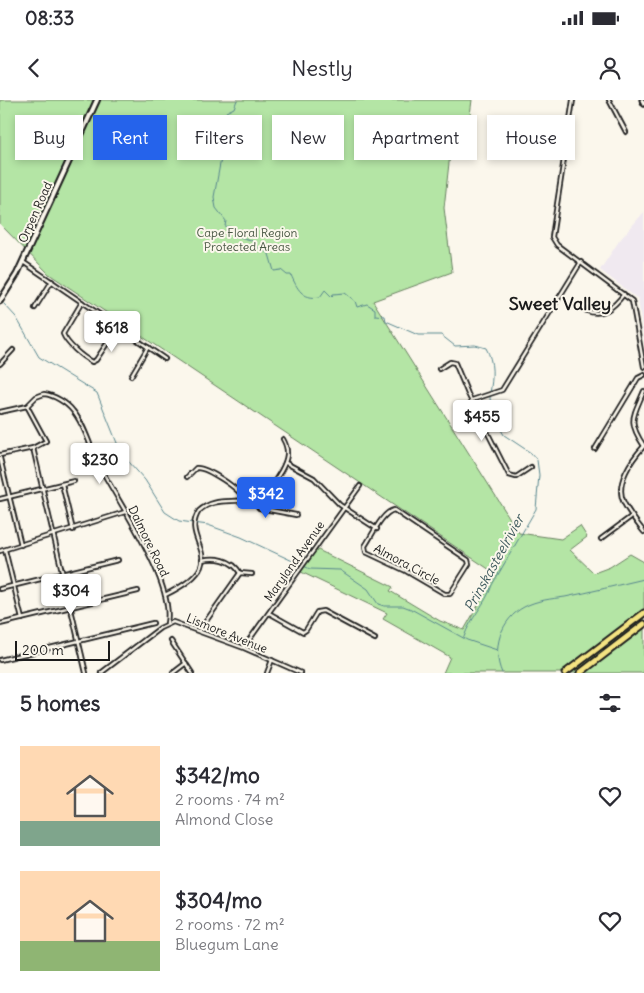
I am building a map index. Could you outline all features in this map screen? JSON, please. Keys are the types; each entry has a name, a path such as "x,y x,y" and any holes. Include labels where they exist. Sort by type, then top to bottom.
{"highway":[{"path":"565,673 644,613"},
{"path":"580,673 644,624"}],"main road":[{"name":"Orpen Road","path":"0,302 14,282 97,100"}],"street":[{"path":"573,100 551,234 555,243 632,301 635,307 644,367"},
{"path":"609,100 626,132"},
{"path":"642,100 644,104"},
{"path":"23,262 165,359"},
{"path":"472,400 502,390 581,262"},
{"path":"35,308 52,281"},
{"path":"587,312 602,313 618,303 624,294"},
{"path":"82,302 62,334 87,359 92,362 96,360 119,326"},
{"path":"131,376 148,347"},
{"path":"0,364 13,350"},
{"path":"439,369 450,362 454,363 509,475 516,477 531,467"},
{"path":"595,449 638,378 644,375"},
{"path":"644,391 632,423 634,431 644,447 628,468 622,492 624,504 644,532"},
{"name":"Dalmore Road","path":"0,412 27,406 36,397 44,394 58,399 72,409 98,464 136,530 168,606 167,623"},
{"path":"21,545 0,457 45,443 46,440 27,406"},
{"path":"164,595 191,581 198,573 202,560 201,547 194,527 194,521 202,509 222,503 253,499 270,489 286,462 287,448 283,439"},
{"path":"33,448 86,673"},
{"path":"286,462 314,478 344,508 376,529"},
{"path":"187,477 196,468 203,468 239,490 244,500"},
{"path":"0,499 74,481"},
{"path":"62,484 73,530"},
{"name":"Maryland Avenue","path":"244,648 360,486"},
{"path":"253,499 258,508 296,516"},
{"name":"Almora Circle","path":"397,510 467,559 469,564 451,592 445,594 404,570 366,552 365,546 376,529 389,511 397,510"},
{"path":"0,551 54,536 125,512"},
{"path":"601,539 632,516"},
{"path":"5,550 22,619"},
{"path":"0,589 118,560"},
{"path":"202,560 224,560 236,567 240,573"},
{"path":"199,631 240,573 252,574"},
{"path":"0,624 138,591"},
{"path":"269,613 303,632 317,612 323,611 375,639"},
{"name":"Lismore Avenue","path":"101,673 167,623 175,622 244,648 300,673"},
{"path":"0,660 154,623"},
{"path":"171,641 192,673"},
{"path":"267,673 272,660"},
{"path":"173,673 186,663"}],"shaded area":[{"path":"644,212 644,341 638,299 600,270 619,241"}],"green space":[{"name":"Cape Floral Region Protected Areas","path":"0,100 472,100 470,115 354,115 354,160 449,160 444,208 452,272 373,301 519,533 561,539 580,526 587,537 570,550 594,573 610,567 630,554 644,562 644,673 443,673 450,657 383,619 387,613 299,571 314,548 393,587 390,591 440,621 464,630 496,574 49,274 0,224"}],"waterway":[{"name":"Prinskasteelrivier","path":"237,100 234,108 226,112 228,118 221,124 221,138 224,142 214,197 216,208 226,221 225,226 234,228 236,236 251,240 254,245 269,254 274,271 281,270 287,275 291,275 304,295 320,297 325,290 332,297 333,294 345,293 355,301 357,307 367,304 375,309 375,315 385,316 386,321 418,335 441,335 455,346 475,345 486,348 489,353 492,370 490,393"},
{"path":"4,304 16,317 39,357 97,393 121,453 145,480 165,512 179,521 208,525 241,537 310,569 340,570 368,589 378,604 384,606 403,606 411,609 467,640 497,650"},
{"name":"Prinskasteelrivier","path":"464,637 536,509 539,475 537,460 531,453 504,435 491,412 490,397"},
{"path":"502,673 498,654 500,636 509,619 516,612 539,601 575,595 644,579"}],"district":[{"name":"Sweet Valley","path":"560,303"}]}
